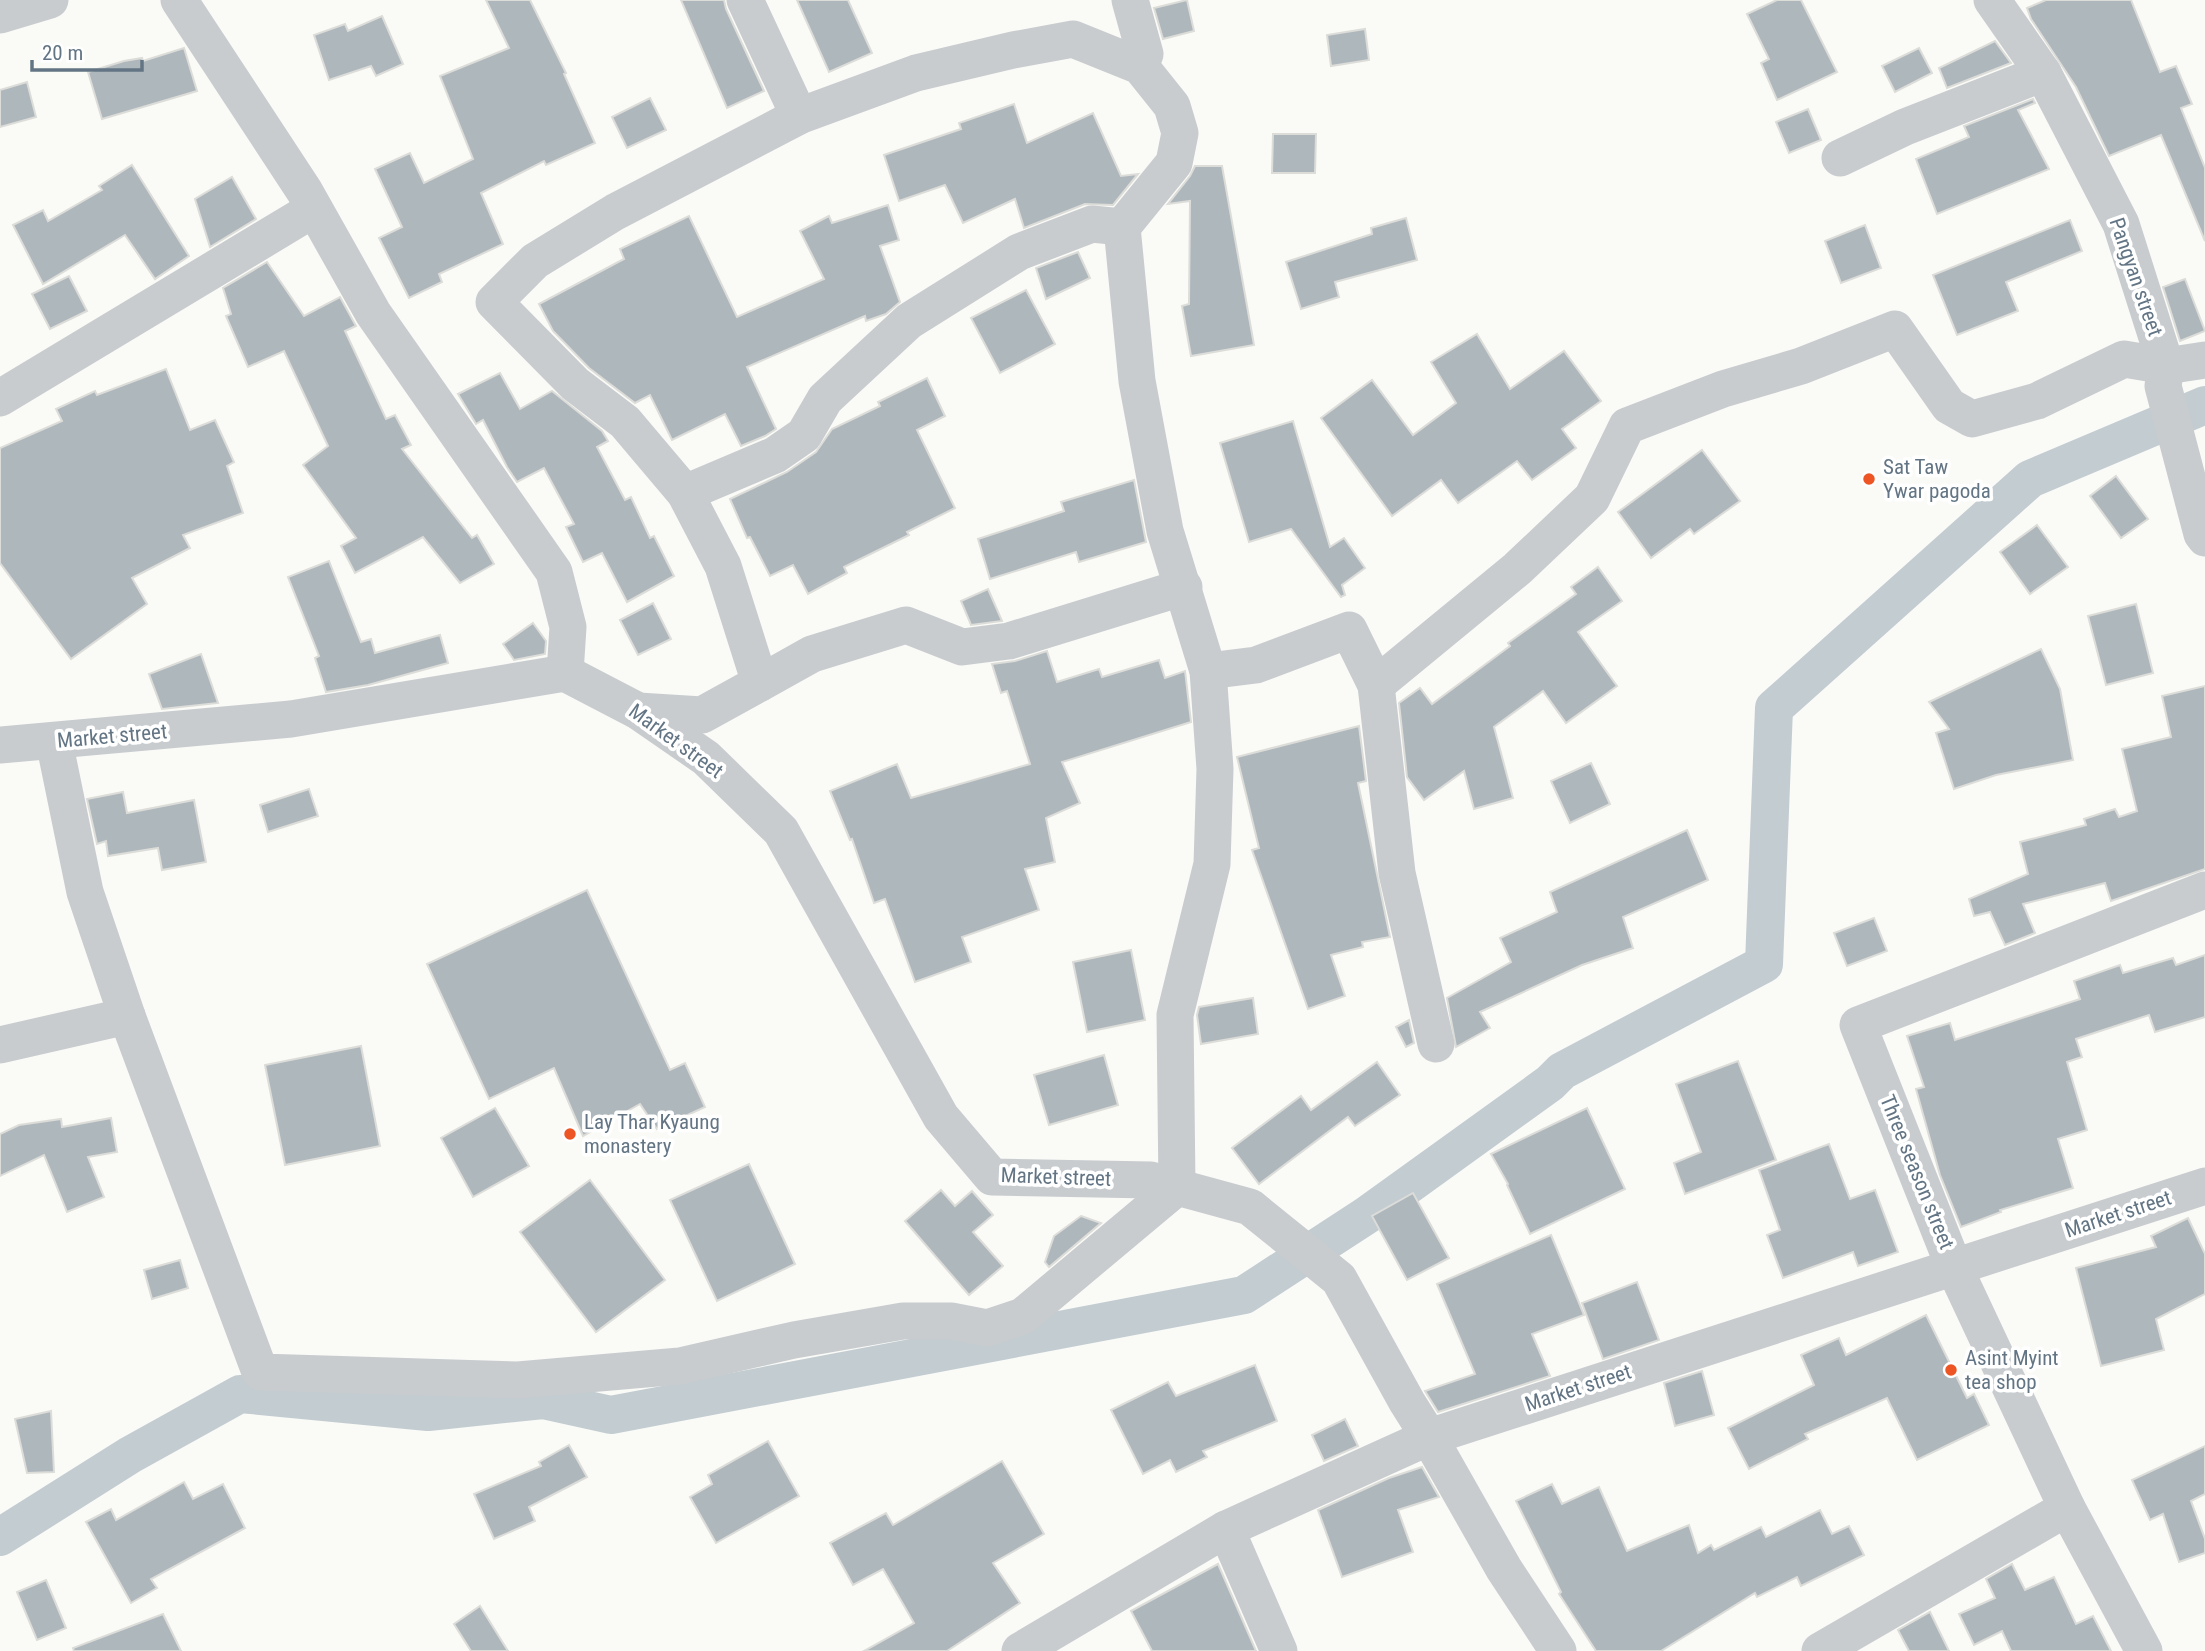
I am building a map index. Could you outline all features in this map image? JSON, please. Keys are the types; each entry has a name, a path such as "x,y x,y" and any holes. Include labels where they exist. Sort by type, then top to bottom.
{"street":[{"path":"0,15 50,0"},
{"path":"179,0 314,209 373,313 554,572 568,627 565,673"},
{"path":"746,0 799,116"},
{"path":"1130,0 1145,54 1140,65"},
{"name":"Pangyan street","path":"2000,2 2043,73 2121,224 2165,376 2174,431 2205,538"},
{"path":"54,741 85,892 127,1016 260,1372 517,1380 680,1366 794,1340 903,1321 951,1321 987,1328 1023,1317 1177,1187 1175,1015 1212,864 1216,769 1208,671 1165,531 1137,381 1122,227 1174,163 1180,133 1172,106 1140,65 1073,39 916,73 799,116 615,212 534,261 494,302 575,384 625,422 685,494 723,566 760,683"},
{"path":"1840,158 1905,127 2043,73"},
{"path":"0,398 314,209"},
{"path":"685,494 775,455 804,435 825,399 909,321 1019,252 1092,224 1122,227"},
{"path":"1376,685 1517,569 1592,498 1628,426 1723,389 1801,366 1895,328 1949,407 1972,419 2037,401 2124,359 2165,376 2205,360"},
{"path":"638,710 702,715 812,654 906,625 962,647 974,646 1009,641 1184,587"},
{"path":"1208,671 1256,665 1349,630 1376,685 1397,873 1436,1044"},
{"name":"Market street","path":"0,745 291,719 565,673 638,710 706,758 781,831 941,1117 992,1177 1151,1180 1250,1207 1339,1279 1429,1437 2205,1186"},
{"name":"Three season street","path":"2144,1651 2067,1508 1954,1267 1858,1025 2205,890"},
{"path":"0,1045 127,1016"},
{"path":"1020,1651 1226,1529 1429,1437 1504,1569 1558,1651"},
{"path":"1820,1651 2067,1508"},
{"path":"1226,1529 1279,1651"}],"building":[{"path":"486,0 530,0 566,73 564,74 595,143 546,165 544,161 481,193 503,244 439,274 442,282 409,298 379,238 402,227 375,169 410,153 424,183 473,159 440,76 509,48"},
{"path":"681,0 724,0 764,91 727,108"},
{"path":"797,0 848,0 872,53 829,72"},
{"path":"1187,0 1194,31 1163,39 1154,8"},
{"path":"1777,0 1801,0 1837,72 1777,100 1761,63 1769,59 1747,14"},
{"path":"2046,0 2131,0 2160,72 2176,66 2192,104 2181,108 2205,168 2205,241 2161,135 2109,156 2076,87 2031,19 2027,8"},
{"path":"382,16 403,64 376,76 371,66 329,80 314,35 345,24 348,31"},
{"path":"1365,29 1369,60 1331,66 1327,35"},
{"path":"1995,41 2011,63 1947,88 1939,68"},
{"path":"184,48 197,91 102,119 88,72 124,61 142,58 143,61"},
{"path":"1919,48 1932,73 1895,92 1882,66"},
{"path":"27,82 36,117 0,127 0,90"},
{"path":"650,98 666,130 627,148 612,117"},
{"path":"2033,99 2035,103 2018,110 2049,169 1937,214 1916,159 1969,137 1964,126"},
{"path":"1014,104 1027,143 1093,113 1121,176 1138,174 1113,205 1085,204 1024,228 1015,199 963,223 945,185 899,201 884,155 961,129 959,123"},
{"path":"1808,109 1821,140 1789,153 1776,122"},
{"path":"1273,134 1316,134 1315,173 1272,173"},
{"path":"132,165 189,256 155,279 125,235 43,284 13,225 43,210 48,221 102,190 99,186"},
{"path":"1195,166 1222,166 1254,345 1191,356 1182,306 1189,304 1190,201 1168,204"},
{"path":"232,177 256,219 210,247 195,199"},
{"path":"888,205 899,240 880,246 900,302 886,314 866,321 865,316 747,367 776,429 741,446 725,414 672,440 650,395 635,403 589,368 553,331 539,304 624,259 620,249 689,216 737,317 824,279 800,231 829,216 832,223"},
{"path":"1406,218 1417,260 1335,282 1339,297 1301,309 1286,262 1372,234 1371,228"},
{"path":"2070,220 2082,251 2006,282 2018,311 1957,335 1933,275"},
{"path":"1865,225 1881,268 1841,283 1825,241"},
{"path":"1078,252 1090,278 1046,299 1036,268"},
{"path":"267,262 304,316 340,297 356,326 345,331 386,419 395,415 411,445 402,449 472,538 477,535 494,564 460,583 423,537 355,573 341,546 356,538 303,465 328,446 284,351 248,367 226,316 231,314 223,288"},
{"path":"69,276 87,311 50,329 32,294"},
{"path":"2185,279 2205,331 2180,341 2163,287"},
{"path":"1026,290 1055,344 1000,373 971,318"},
{"path":"1477,334 1510,389 1564,351 1601,401 1562,429 1576,448 1532,480 1517,461 1458,503 1441,480 1392,516 1321,418 1372,380 1413,435 1456,403 1431,362"},
{"path":"166,369 190,430 215,420 234,462 227,466 243,513 183,535 190,548 132,578 147,604 71,659 0,563 0,448 62,421 56,409 95,391 97,395"},
{"path":"500,373 520,409 552,391 602,431 608,441 597,447 625,500 631,497 650,538 654,536 674,576 627,602 602,553 583,562 566,527 574,524 544,468 517,482 483,420 476,424 458,394"},
{"path":"927,378 945,416 917,430 955,508 907,532 909,535 844,567 847,573 808,594 793,565 770,576 750,537 747,538 730,499 787,472 816,452 832,429 880,406 878,402"},
{"path":"1293,421 1330,547 1344,538 1365,568 1342,585 1345,595 1341,597 1291,529 1249,542 1220,443"},
{"path":"1702,450 1740,501 1694,534 1690,529 1651,558 1618,512"},
{"path":"2116,476 2148,519 2121,538 2090,496"},
{"path":"1134,480 1146,542 1079,562 1076,552 990,579 978,539 1064,511 1061,502"},
{"path":"2037,525 2068,567 2030,594 2000,552"},
{"path":"329,561 361,642 371,639 375,653 440,635 448,663 368,685 326,692 315,658 319,656 288,577"},
{"path":"1598,567 1622,601 1578,632 1617,686 1566,723 1543,691 1494,727 1513,798 1474,809 1464,771 1424,800 1407,777 1399,703 1420,688 1432,704 1510,646 1508,643 1576,594 1571,587"},
{"path":"988,589 1002,621 971,625 961,601"},
{"path":"653,603 671,639 638,655 620,620"},
{"path":"2136,604 2153,673 2106,685 2088,616"},
{"path":"533,623 546,641 545,654 514,660 503,644"},
{"path":"2041,649 2060,689 2073,760 1996,775 1954,789 1936,733 1949,729 1929,702"},
{"path":"1047,651 1057,682 1099,669 1102,677 1159,660 1165,678 1185,671 1191,722 1062,762 1080,803 1046,818 1055,862 1025,869 1039,910 962,937 971,962 915,982 885,899 874,903 852,839 850,840 830,791 897,764 911,798 1030,764 1007,691 1001,693 992,664 1015,661"},
{"path":"201,654 218,703 162,709 149,674"},
{"path":"2205,686 2205,869 2111,901 2105,883 2023,904 2035,933 2005,945 1990,912 1974,916 1969,899 2028,874 2020,842 2086,825 2084,819 2115,809 2119,817 2137,811 2122,749 2171,737 2162,696"},
{"path":"1359,726 1366,781 1358,783 1390,937 1362,942 1363,947 1331,955 1345,996 1308,1009 1252,850 1259,848 1237,757"},
{"path":"1591,763 1610,804 1570,823 1551,781"},
{"path":"309,789 318,816 268,832 260,805"},
{"path":"123,792 127,813 194,800 206,862 162,870 158,848 108,856 106,841 97,844 87,799"},
{"path":"1687,830 1708,880 1623,917 1633,948 1582,965 1480,1012 1490,1028 1456,1047 1447,998 1511,962 1500,938 1557,912 1550,892"},
{"path":"587,890 670,1070 685,1063 705,1107 657,1129 640,1104 583,1136 554,1068 489,1099 427,964"},
{"path":"1874,918 1887,951 1847,966 1834,933"},
{"path":"1131,950 1145,1020 1087,1032 1073,962"},
{"path":"2205,955 2205,1017 2155,1032 2149,1015 2076,1039 2082,1057 2067,1062 2087,1130 2058,1139 2073,1188 2000,1210 2001,1212 1961,1227 1940,1175 1916,1089 1924,1087 1907,1036 1950,1023 1955,1040 2080,999 2074,981 2120,965 2123,973 2173,958 2176,965"},
{"path":"1253,998 1258,1034 1201,1044 1197,1015 1199,1007"},
{"path":"1409,1020 1414,1043 1406,1047 1396,1027"},
{"path":"361,1046 380,1146 285,1165 265,1065"},
{"path":"1104,1055 1118,1105 1049,1125 1034,1075"},
{"path":"1738,1061 1776,1160 1685,1194 1674,1163 1701,1152 1676,1084"},
{"path":"1377,1062 1400,1095 1355,1126 1348,1117 1259,1184 1232,1148 1301,1096 1311,1110"},
{"path":"495,1108 529,1166 473,1197 441,1138"},
{"path":"1587,1108 1625,1189 1530,1234 1508,1184 1491,1154"},
{"path":"111,1118 117,1152 88,1157 104,1197 67,1212 44,1155 0,1176 0,1134 19,1125 61,1119 62,1127"},
{"path":"1829,1144 1850,1199 1875,1190 1898,1252 1858,1266 1853,1252 1783,1278 1767,1235 1780,1230 1759,1170"},
{"path":"749,1164 795,1264 717,1301 670,1200"},
{"path":"590,1180 665,1280 596,1332 520,1232"},
{"path":"941,1190 955,1206 972,1191 993,1215 973,1232 1003,1266 969,1295 905,1221"},
{"path":"1413,1193 1449,1258 1407,1280 1372,1216"},
{"path":"1081,1216 1101,1223 1049,1267 1045,1262 1054,1236"},
{"path":"2188,1218 2205,1254 2205,1294 2156,1319 2164,1350 2101,1366 2076,1268 2156,1247 2151,1236"},
{"path":"1551,1235 1584,1315 1532,1334 1550,1376 1438,1412 1425,1391 1475,1374 1437,1284"},
{"path":"180,1260 188,1288 152,1299 144,1270"},
{"path":"1637,1282 1659,1340 1603,1359 1582,1303"},
{"path":"1926,1315 1967,1398 1974,1394 1989,1425 1917,1460 1887,1398 1805,1434 1808,1439 1749,1469 1728,1428 1814,1385 1801,1355 1839,1338 1846,1355"},
{"path":"1255,1365 1277,1421 1203,1451 1207,1457 1176,1472 1170,1460 1143,1474 1111,1410 1168,1382 1176,1396"},
{"path":"1702,1371 1714,1415 1675,1426 1664,1383"},
{"path":"51,1411 54,1472 27,1473 15,1419"},
{"path":"1345,1419 1358,1446 1324,1461 1312,1435"},
{"path":"768,1441 799,1496 716,1543 690,1497 712,1484 708,1475"},
{"path":"569,1445 587,1477 529,1507 535,1521 494,1539 474,1494 541,1466 539,1462"},
{"path":"2205,1446 2205,1494 2191,1501 2205,1539 2205,1553 2179,1562 2163,1514 2150,1520 2132,1480"},
{"path":"1002,1461 1044,1534 993,1563 1020,1603 947,1651 864,1651 914,1623 883,1569 853,1585 830,1543 886,1513 893,1525"},
{"path":"1422,1467 1439,1497 1398,1510 1413,1552 1342,1577 1318,1510 1389,1478"},
{"path":"184,1482 193,1499 223,1484 245,1528 151,1579 157,1588 131,1603 86,1522 111,1509 116,1520"},
{"path":"1552,1484 1562,1504 1599,1487 1627,1551 1689,1525 1698,1553 1711,1545 1714,1550 1761,1527 1766,1537 1820,1510 1832,1534 1849,1526 1864,1555 1801,1586 1797,1577 1757,1597 1755,1593 1661,1651 1596,1651 1559,1594 1561,1592 1516,1501"},
{"path":"1218,1564 1256,1651 1152,1651 1131,1611"},
{"path":"2012,1564 2025,1590 2054,1577 2076,1624 2093,1616 2111,1651 2011,1651 2002,1631 1974,1645 1959,1614 1995,1598 1986,1579"},
{"path":"46,1580 66,1628 37,1640 17,1592"},
{"path":"480,1606 508,1651 471,1651 454,1624"},
{"path":"1930,1612 1949,1651 1909,1651 1898,1630"},
{"path":"163,1614 181,1651 74,1651 73,1648"}],"waterway":[{"path":"0,1537 130,1455 240,1394 428,1412 543,1400 611,1415 1244,1295 1367,1215 1550,1083 1562,1071 1764,964 1774,708 2030,479 2205,405"}],"place":[{"name":"Sat Taw Ywar pagoda","path":"1869,479"},
{"name":"Lay Thar Kyaung monastery","path":"570,1134"},
{"name":"Asint Myint tea shop","path":"1951,1370"}]}
